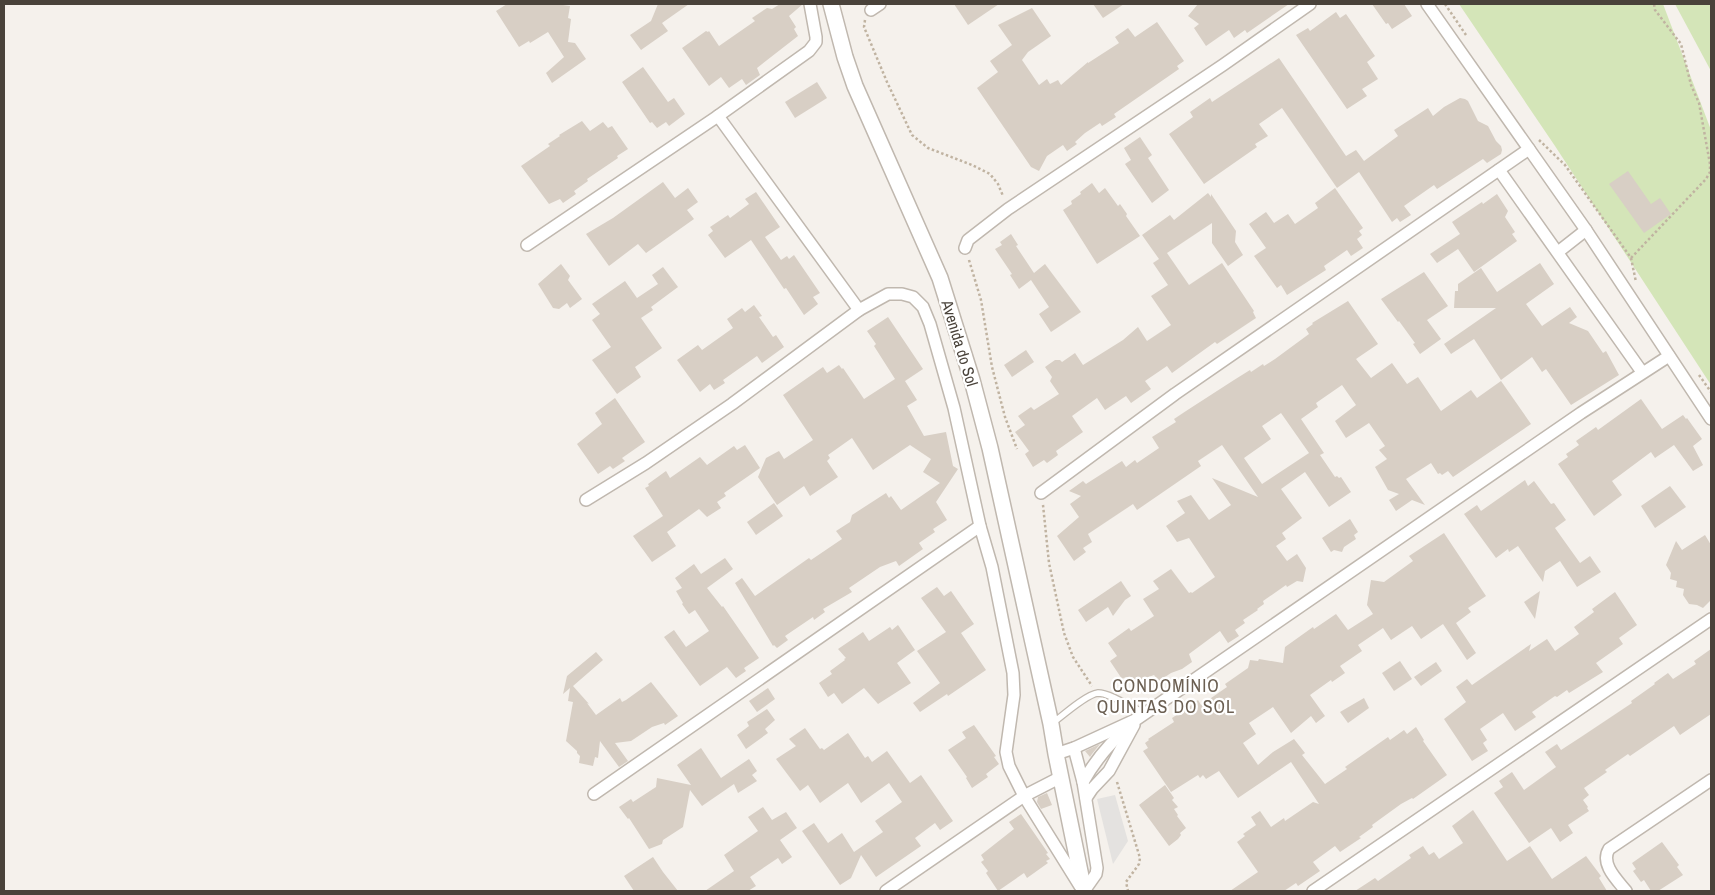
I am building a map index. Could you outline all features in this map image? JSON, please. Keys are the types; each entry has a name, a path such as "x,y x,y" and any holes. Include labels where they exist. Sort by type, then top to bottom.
{"street":[{"path":"527,245 789,67 813,46 816,37 810,4"},
{"name":"Avenida do Sol","path":"831,4 855,86 940,278 972,380 990,448 1051,724 1084,891"},
{"path":"965,248 968,240 1008,209 1223,65 1310,4"},
{"path":"1427,4 1586,230 1711,419"},
{"path":"718,116 859,310"},
{"path":"1041,493 1175,394 1529,149"},
{"path":"1499,170 1642,372"},
{"path":"1558,252 1586,230"},
{"path":"586,500 646,463 725,409 859,310 888,294 902,294 913,297 923,306 940,353 980,526 992,567 1014,673 1014,695 1006,752 1009,766 1024,796 1084,891 1096,874 1097,868 1083,782 1074,748"},
{"path":"1083,782 1099,755 1139,718 1642,372 1669,356"},
{"path":"594,794 980,526"},
{"path":"1313,891 1711,619"},
{"path":"1056,754 1074,748 1139,718"},
{"path":"1086,798 1109,771 1139,718"},
{"path":"886,891 1024,796 1061,777"},
{"path":"1626,891 1610,870 1605,855 1609,849 1711,780"}],"lane":[{"path":"1051,724 1085,698 1097,693 1106,695 1139,718"}],"path":[{"path":"1446,4 1466,35"},
{"path":"1631,258 1710,174 1710,164 1699,104 1691,85 1681,44 1655,10 1654,4"},
{"path":"875,7 865,18 864,28 886,82 912,135 928,148 990,174 998,184 1008,209"},
{"path":"1536,136 1566,165 1631,258 1637,285"},
{"path":"965,248 981,300 992,368 1005,417 1017,450"},
{"path":"1695,369 1711,392"},
{"path":"1041,493 1049,563 1064,633 1073,657 1097,693"},
{"path":"1109,771 1118,784 1140,858 1139,864 1126,882 1128,891"}],"green space":[{"path":"1459,4 1663,4 1711,130 1711,385 1555,146"},
{"path":"1675,4 1711,4 1711,71"}],"shaded area":[{"path":"1115,795 1128,841 1113,864 1097,799"}],"building":[{"path":"507,4 564,4 570,6 568,18 571,19 568,42 575,43 586,59 552,83 546,73 564,57 548,32 530,43 529,41 519,47 496,11"},
{"path":"658,4 689,4 662,23 668,31 641,50 630,35 651,21"},
{"path":"780,4 803,4 789,16 796,27 794,29 798,36 757,68 760,75 746,85 742,79 729,88 721,77 709,86 682,48 706,31 709,31 719,46 755,21 752,18 767,8 772,9"},
{"path":"954,4 999,4 968,25"},
{"path":"1093,4 1124,4 1103,18"},
{"path":"1198,4 1289,4 1247,33 1245,30 1234,38 1229,30 1206,46 1194,28 1199,24 1188,16"},
{"path":"1372,4 1404,4 1412,16 1392,29 1388,23 1386,24"},
{"path":"1032,8 1051,36 1028,52 1022,60 1039,85 1047,79 1050,84 1058,80 1061,85 1088,62 1119,43 1115,37 1128,28 1135,37 1157,22 1184,61 1177,66 1179,69 1114,114 1116,117 1102,126 1100,123 1085,133 1075,142 1077,144 1067,151 1063,145 1047,156 1039,171 1031,167 977,88 998,72 990,61 1012,45 998,25"},
{"path":"1336,12 1340,18 1346,14 1375,56 1367,62 1378,79 1362,89 1367,96 1347,109 1296,35 1308,28 1310,31"},
{"path":"1279,58 1346,156 1356,150 1364,161 1398,136 1394,130 1428,108 1433,116 1460,98 1468,101 1478,121 1488,126 1501,146 1501,154 1487,163 1483,159 1437,189 1434,185 1404,206 1411,215 1400,222 1397,218 1392,222 1359,172 1337,188 1282,108 1259,124 1268,136 1255,144 1257,147 1204,184 1169,134 1193,117 1190,112 1210,98 1212,102"},
{"path":"643,67 668,102 674,98 685,114 669,126 666,122 657,128 652,122 650,123 622,82"},
{"path":"817,82 827,98 795,118 785,102"},
{"path":"582,121 590,131 603,122 608,128 612,126 628,149 587,179 588,181 574,191 576,194 563,203 560,199 549,204 521,166 550,146 548,144 559,135"},
{"path":"1140,137 1152,155 1148,158 1169,190 1152,203 1125,164 1131,160 1124,148"},
{"path":"1628,171 1651,204 1660,198 1671,214 1644,233 1609,184"},
{"path":"663,182 675,198 688,188 698,202 687,210 694,219 646,253 638,244 609,266 586,234 613,218"},
{"path":"1092,183 1099,193 1105,188 1118,206 1120,204 1140,236 1097,264 1063,210 1072,204 1071,201"},
{"path":"1335,188 1363,228 1359,231 1362,235 1357,239 1363,248 1351,256 1347,250 1324,266 1326,270 1287,295 1281,285 1277,288 1254,256 1266,248 1249,224 1266,212 1274,223 1288,214 1295,224 1318,208 1315,203"},
{"path":"756,192 780,227 765,237 781,260 787,256 789,259 794,255 820,293 813,297 818,304 804,315 751,240 725,258 708,235 713,231 710,227 728,215 730,218 749,204 745,199"},
{"path":"1208,193 1211,197 1211,194 1236,231 1235,242 1243,255 1228,266 1212,243 1212,223 1167,253 1189,285 1222,263 1254,311 1256,318 1217,344 1215,342 1172,373 1167,366 1145,381 1151,389 1131,403 1126,396 1105,410 1097,398 1072,416 1083,432 1056,451 1058,455 1047,463 1044,460 1033,467 1025,454 1029,451 1015,432 1025,425 1018,416 1031,407 1034,410 1059,394 1050,381 1052,377 1045,367 1055,360 1062,362 1075,353 1083,365 1123,340 1138,327 1147,341 1171,325 1151,296 1168,285 1153,263 1159,259 1142,235 1170,215 1174,220"},
{"path":"1497,194 1508,211 1505,217 1515,232 1512,234 1517,241 1474,272 1458,249 1437,263 1430,254 1460,234 1452,222"},
{"path":"1011,234 1018,245 1016,246 1034,273 1045,264 1081,312 1051,332 1039,314 1049,307 1031,280 1019,289 1010,275 1012,274 995,249 1002,245 1000,242"},
{"path":"1540,263 1554,284 1526,304 1542,326 1570,307 1577,317 1569,323 1588,331 1603,353 1606,351 1619,375 1571,405 1546,369 1542,372 1532,357 1501,380 1474,339 1451,354 1444,344 1496,308 1454,308 1455,291 1458,291 1458,284 1481,268 1497,292"},
{"path":"561,264 570,276 568,280 582,299 570,308 567,303 559,309 553,308 538,284"},
{"path":"663,267 678,287 651,307 653,310 641,318 662,348 635,367 641,377 617,394 592,360 611,347 592,320 600,314 592,304 625,281 637,298 658,284 652,275"},
{"path":"1424,272 1448,306 1427,320 1441,339 1420,354 1413,344 1415,343 1381,299"},
{"path":"1348,301 1378,344 1356,359 1371,378 1392,363 1407,384 1418,377 1441,411 1471,390 1477,398 1501,381 1531,424 1453,477 1448,471 1442,475 1438,474 1431,463 1406,479 1425,505 1412,500 1396,511 1389,500 1399,494 1388,490 1375,467 1387,459 1379,450 1385,446 1369,423 1346,438 1335,421 1356,405 1342,385 1316,403 1318,407 1301,419 1324,453 1320,455 1335,477 1341,477 1351,492 1329,507 1305,472 1281,489 1302,518 1282,533 1286,539 1276,546 1287,561 1297,554 1306,568 1303,582 1297,581 1287,587 1286,585 1263,601 1264,604 1243,620 1245,623 1235,630 1239,636 1228,643 1220,631 1189,654 1192,662 1182,669 1171,673 1159,681 1154,675 1143,679 1133,686 1126,677 1122,679 1110,661 1117,656 1108,643 1129,628 1131,631 1154,616 1143,599 1159,589 1153,581 1171,569 1189,593 1192,593 1215,577 1189,538 1177,542 1166,526 1185,513 1177,501 1191,495 1209,520 1231,505 1212,478 1258,497 1222,445 1198,461 1201,466 1137,510 1133,504 1088,534 1092,542 1083,548 1086,552 1074,561 1057,536 1079,517 1070,504 1081,496 1069,491 1083,481 1086,484 1122,461 1126,467 1135,460 1137,463 1159,448 1152,437 1176,422 1174,419 1250,370 1251,372 1275,359 1309,334 1306,329 1312,323","holes":["1281,413 1309,453 1262,484 1244,458 1271,439 1262,426"]},
{"path":"754,305 762,316 759,317 773,337 776,335 784,347 762,363 757,356 723,380 725,383 714,390 710,384 700,392 677,360 698,345 702,350 733,328 727,319 742,308 745,312"},
{"path":"888,317 923,369 905,381 917,400 907,406 924,436 946,432 953,466 958,469 936,502 947,520 933,529 935,532 919,543 923,549 899,566 896,561 880,567 849,588 852,592 823,609 825,612 814,620 813,617 785,636 788,640 777,648 773,646 735,583 742,578 755,596 809,558 811,560 842,539 836,531 850,522 852,515 886,493 889,498 891,496 901,510 940,483 923,472 931,459 910,445 873,470 852,438 828,455 830,458 827,461 838,477 810,496 804,486 777,505 758,477 766,458 779,451 784,459 813,440 783,395 823,367 827,373 839,365 843,368 864,399 895,379 874,346 876,344 867,331"},
{"path":"1026,350 1034,362 1012,377 1004,365"},
{"path":"615,398 645,442 622,458 625,461 613,469 610,466 598,474 577,444 602,424 595,413"},
{"path":"1641,399 1662,429 1683,415 1687,418 1702,439 1693,446 1703,465 1693,471 1674,445 1655,458 1651,452 1612,481 1622,495 1594,516 1558,464 1568,457 1566,454 1579,445 1576,441 1596,427 1598,430"},
{"path":"745,445 760,468 724,493 726,496 717,502 721,508 707,517 699,509 667,532 676,546 652,562 633,536 663,516 645,488 649,486 648,484 666,471 670,478 700,457 707,465 734,446 737,450"},
{"path":"1525,480 1528,486 1534,481 1551,504 1554,503 1566,520 1555,528 1580,563 1590,556 1601,572 1577,587 1560,561 1545,571 1543,582 1518,546 1509,552 1508,549 1496,558 1464,514 1477,505 1481,511"},
{"path":"1670,486 1686,507 1655,528 1641,506"},
{"path":"774,503 783,516 756,535 747,522"},
{"path":"1350,519 1358,532 1354,535 1356,539 1344,547 1342,552 1334,550 1331,552 1322,538"},
{"path":"1444,533 1486,596 1468,608 1471,612 1456,623 1476,653 1467,660 1443,624 1421,639 1412,626 1391,640 1383,628 1358,645 1362,651 1340,666 1345,673 1332,682 1331,680 1310,695 1325,716 1316,723 1311,716 1291,733 1273,707 1249,723 1256,734 1243,743 1258,765 1273,752 1294,739 1305,753 1302,755 1325,784 1347,769 1345,767 1388,737 1390,740 1404,730 1407,734 1416,727 1423,741 1447,775 1413,799 1401,804 1372,825 1373,827 1359,837 1361,838 1340,852 1335,846 1313,862 1320,871 1298,886 1296,883 1284,891 1230,891 1258,872 1237,842 1245,836 1243,834 1256,825 1251,817 1260,811 1271,827 1284,818 1285,821 1313,802 1319,804 1291,762 1238,798 1219,771 1206,779 1203,775 1200,778 1198,775 1171,792 1143,751 1148,748 1145,743 1174,722 1172,718 1198,700 1201,705 1227,687 1225,684 1248,668 1250,660 1258,661 1259,659 1283,663 1285,647 1313,627 1314,629 1336,614 1348,630 1373,614 1367,605 1371,580 1384,582 1413,561 1409,556"},
{"path":"1705,535 1711,545 1711,600 1703,608 1689,604 1683,595 1684,589 1676,587 1677,581 1670,579 1671,573 1666,565 1676,541 1682,550"},
{"path":"725,558 733,569 707,588 723,606 759,658 744,668 746,671 736,678 727,667 700,686 664,637 674,630 686,647 709,631 695,610 689,614 682,604 676,591 682,588 675,578 694,564 701,574"},
{"path":"1121,581 1131,596 1125,600 1113,616 1108,607 1086,622 1078,610"},
{"path":"937,587 944,596 951,591 974,624 961,633 986,670 948,696 947,694 920,712 913,703 940,683 917,651 946,632 921,598"},
{"path":"1540,591 1535,619 1524,602"},
{"path":"1615,592 1637,625 1619,638 1623,644 1596,663 1603,672 1569,693 1567,690 1557,697 1555,696 1532,712 1536,717 1515,731 1503,713 1480,729 1487,740 1483,743 1488,751 1472,761 1444,719 1466,702 1456,687 1467,679 1472,685 1531,644 1529,651 1547,639 1555,651 1579,634 1574,627 1594,612 1592,609"},
{"path":"898,625 915,650 897,663 911,683 878,704 864,688 842,704 834,693 828,697 819,683 832,674 830,671 845,660 846,658 838,649 863,632 869,641 890,627 892,630"},
{"path":"1711,649 1711,714 1680,735 1674,726 1630,756 1628,754 1584,788 1589,795 1583,800 1589,811 1568,825 1573,833 1560,842 1551,828 1529,843 1494,793 1503,787 1499,781 1512,772 1524,790 1556,767 1545,752 1557,744 1561,750 1632,703 1631,701 1668,673 1673,679 1696,664 1694,661"},
{"path":"596,652 603,660 573,686 596,715 620,698 622,702 626,700 651,682 678,716 665,725 664,723 652,727 631,741 615,743 628,761 619,767 600,741 598,758 595,757 593,766 579,763 580,756 566,741 573,702 568,701 570,688 563,694 567,676"},
{"path":"1400,661 1412,679 1394,691 1382,673"},
{"path":"1436,662 1442,671 1421,686 1414,677"},
{"path":"768,688 775,699 757,712 749,701"},
{"path":"1364,698 1369,708 1348,723 1340,712"},
{"path":"767,709 775,720 765,729 768,733 746,749 737,735 749,726 747,722"},
{"path":"974,725 996,756 994,757 999,764 986,774 988,777 972,788 967,777 948,750 966,738 962,732"},
{"path":"805,728 820,749 824,750 848,733 865,758 868,756 872,762 887,751 910,783 921,775 953,821 940,830 935,823 915,838 921,846 876,877 861,855 851,878 840,885 802,831 814,823 828,843 842,833 854,852 883,832 875,821 902,802 889,783 861,803 848,783 820,803 808,785 800,791 776,759 796,746 789,739"},
{"path":"1100,744 1090,757 1085,751"},
{"path":"701,748 721,778 749,759 757,771 752,775 757,781 738,793 734,784 702,806 690,790 683,827 663,840 662,844 649,849 629,818 619,807 631,799 633,802 656,787 657,778 691,785 677,765"},
{"path":"1165,785 1174,798 1172,800 1178,807 1174,809 1177,816 1186,828 1180,833 1181,835 1178,839 1169,846 1139,805"},
{"path":"1047,793 1052,805 1041,809 1037,802 1038,797"},
{"path":"763,807 772,820 786,812 797,828 780,840 792,857 782,864 778,858 750,877 756,886 748,891 705,891 734,871 724,855 758,831 748,817"},
{"path":"1473,810 1507,861 1530,846 1552,879 1586,856 1601,876 1599,878 1607,891 1355,891 1375,878 1378,881 1411,858 1409,855 1423,846 1429,855 1434,852 1439,859 1463,843 1452,826"},
{"path":"1021,814 1048,853 1046,854 1050,859 1046,861 1048,863 1027,878 1024,873 998,891 986,873 988,871 981,862 984,860 981,855 1014,829 1009,822"},
{"path":"1662,842 1679,865 1677,867 1683,875 1658,891 1651,891 1644,880 1641,882 1633,871 1636,869 1632,863"},
{"path":"653,857 678,891 634,891 624,876"}],"district":[{"name":"CONDOMÍNIO QUINTAS DO SOL","path":"1166,696"}]}
